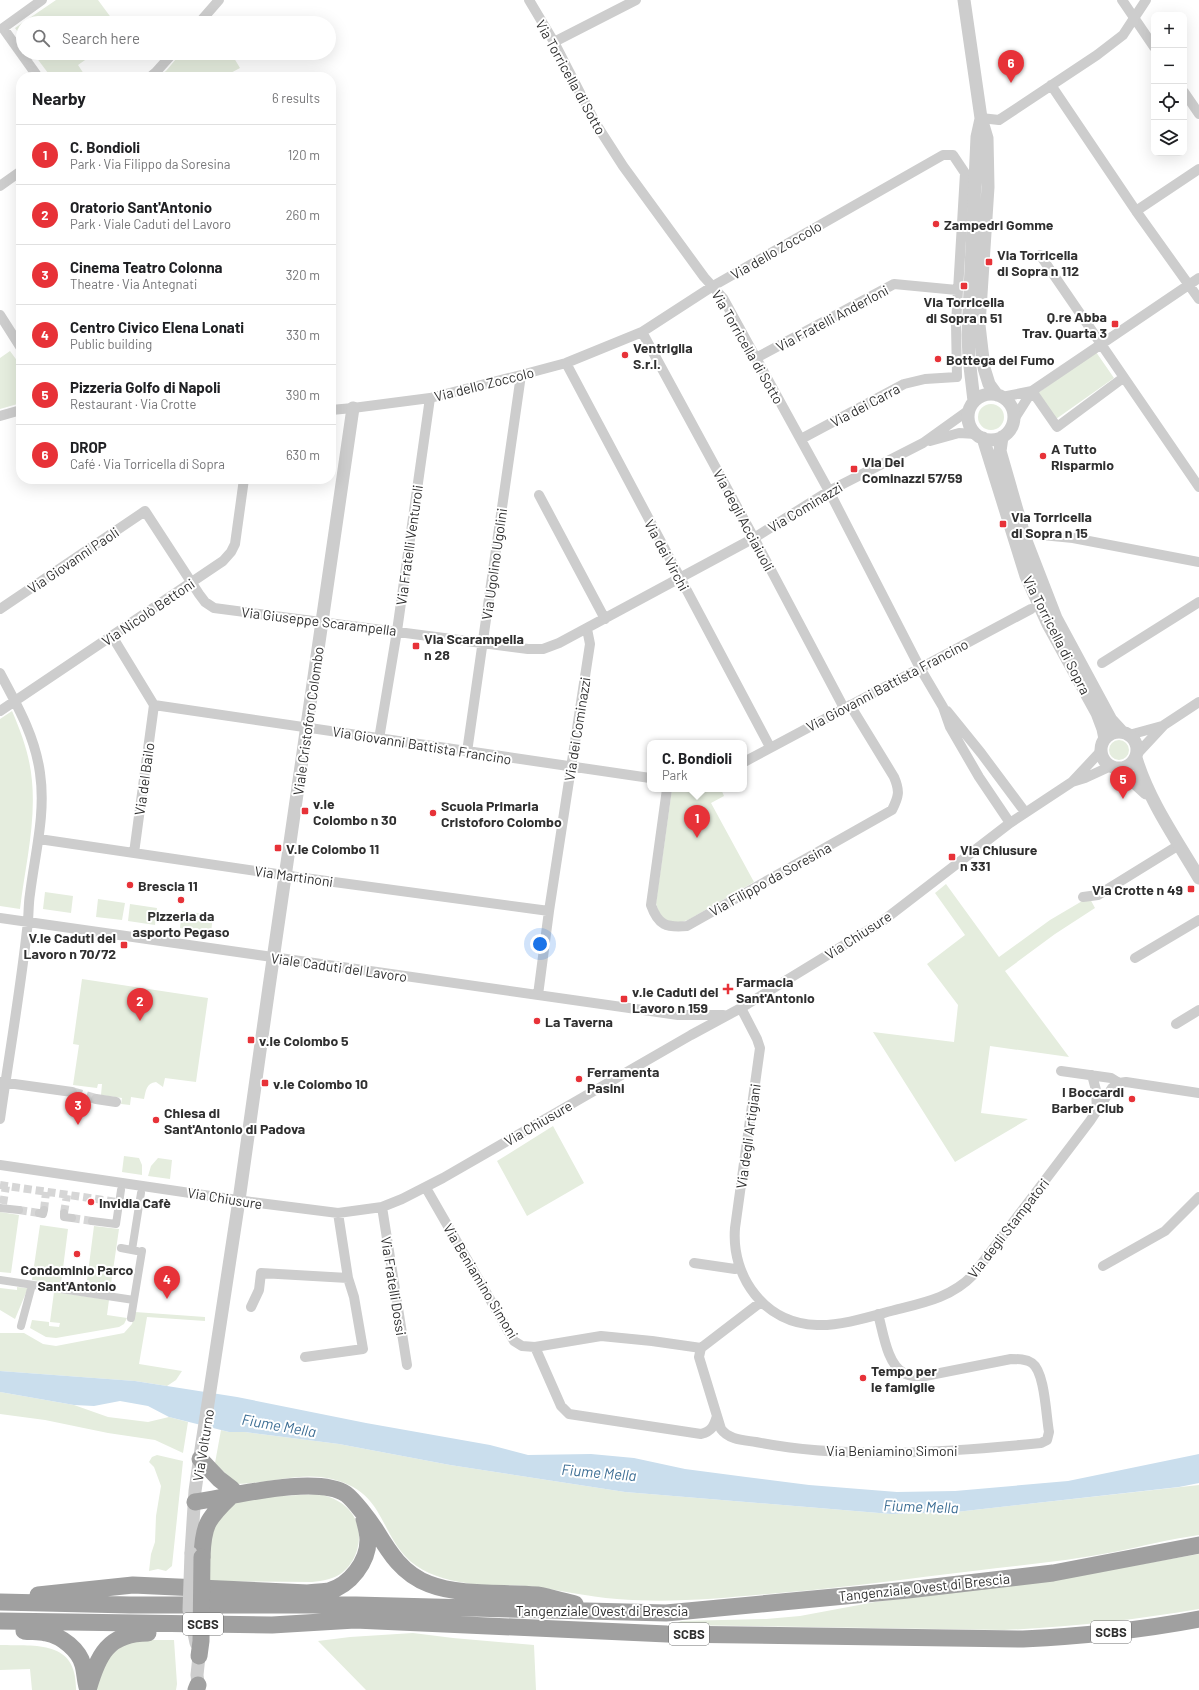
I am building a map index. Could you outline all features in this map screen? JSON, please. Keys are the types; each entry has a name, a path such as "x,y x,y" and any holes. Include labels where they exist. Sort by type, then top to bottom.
{"highway":[{"path":"200,1458 231,1493"},
{"path":"195,1497 217,1491 231,1493 304,1486 334,1488 346,1494 373,1527 396,1562 413,1576 428,1584 453,1590 538,1595 612,1613"},
{"path":"199,1656 201,1641 197,1555 208,1523 231,1493"},
{"path":"0,1601 70,1590 134,1585 308,1593 328,1591 345,1584 364,1560 368,1540 363,1515"},
{"name":"Tangenziale Ovest di Brescia","path":"0,1601 130,1605 356,1605 612,1613 666,1613 908,1590 1053,1573 1199,1545"},
{"name":"Tangenziale Ovest di Brescia","path":"0,1621 272,1625 355,1620 667,1634 1023,1639 1076,1636 1168,1625 1199,1619"},
{"path":"87,1690 99,1660 106,1649 125,1635 137,1633 260,1634 316,1631 355,1620"},
{"path":"0,1629 46,1633 62,1640 74,1650 83,1665 87,1690"}],"street":[{"path":"20,16 42,0"},
{"path":"205,16 219,0"},
{"name":"Via Torricella di Sotto","path":"529,0 554,42 596,124 623,166 704,277 723,298 829,491 920,668"},
{"path":"554,42 636,0"},
{"name":"Via Torricella di Sopra","path":"964,0 981,118 987,138 988,187 979,325 984,368 989,384 1012,408 1013,421"},
{"path":"1122,0 1151,42"},
{"path":"981,118 999,120 1097,55 1123,35 1146,0"},
{"path":"16,19 3,28 16,46"},
{"path":"26,60 34,72"},
{"path":"156,72 167,60"},
{"path":"1051,85 1136,211 1199,299"},
{"path":"1187,96 1199,114"},
{"name":"Via Torricella di Sopra","path":"981,118 977,137 969,318 971,406 968,419 971,428 980,436 1026,576 1048,624 1096,713 1103,729 1104,760 1134,782 1154,803"},
{"name":"Via dello Zoccolo","path":"336,410 430,398 521,376 566,363 642,332 713,286 943,155 953,155 960,163 965,173"},
{"path":"969,318 956,324 965,173 976,164"},
{"path":"1136,211 1199,169"},
{"path":"0,186 16,175"},
{"path":"1040,255 1199,487"},
{"path":"980,436 993,439 1002,436 1011,428 1013,421 1032,391 1199,278"},
{"name":"Via Fratelli Anderloni","path":"756,358 894,284 957,290"},
{"path":"0,315 16,340"},
{"name":"Via dei Carra","path":"801,440 904,384 924,379 957,378 956,324"},
{"name":"Via degli Acciaiuoli","path":"642,332 847,707"},
{"name":"Via dei Virchi","path":"566,363 770,747"},
{"name":"Via Ugolino Ugolini","path":"466,752 521,376"},
{"path":"1032,391 1057,427 1123,378"},
{"path":"971,406 985,395 1000,396 1032,391"},
{"name":"Via Fratelli Venturoli","path":"380,739 430,398"},
{"name":"Via Cominazzi","path":"586,629 754,538 829,491 922,443 971,406"},
{"name":"Viale Cristoforo Colombo","path":"239,1200 354,408"},
{"path":"0,416 16,411"},
{"name":"Via Cominazzi","path":"922,443 959,433 980,436"},
{"name":"Via Torricella di Sopra","path":"1002,436 1000,451 1015,508 1056,618 1111,720 1137,745 1136,756 1142,777 1154,803"},
{"name":"Via Nicolò Bettoni","path":"0,711 223,561 231,552 235,544 243,484"},
{"path":"539,495 605,619"},
{"name":"Via Giuseppe Scarampella","path":"145,511 198,594 214,608 323,623 397,631 528,650 543,649 586,629"},
{"name":"Via Giovanni Paoli","path":"0,609 145,511"},
{"path":"1042,535 1073,538 1199,562"},
{"path":"1102,664 1199,602"},
{"name":"Via Giovanni Battista Francino","path":"747,760 1031,609"},
{"name":"Via dei Cominazzi","path":"538,995 549,911 590,644 586,629"},
{"path":"112,636 154,705"},
{"path":"920,668 943,707 950,727 971,764 1010,823"},
{"path":"0,672 29,730 38,761 42,800 39,839 30,894 28,922 3,1082 0,1120"},
{"path":"1113,767 1127,767 1164,725 1199,702"},
{"name":"Via Giovanni Battista Francino","path":"154,705 647,778"},
{"name":"Via del Bailo","path":"134,853 154,705"},
{"name":"Via Filippo da Soresina","path":"667,792 651,905 655,916 663,924 674,927 687,926 870,824 892,810 897,800 899,789 894,777 847,707"},
{"path":"943,707 962,728 1025,812"},
{"path":"1103,745 1112,733 1125,733 1164,725"},
{"name":"Via Chiusure","path":"1072,782 1103,745"},
{"name":"Via Chiusure","path":"0,1165 338,1213 382,1207 426,1188 703,1028 741,1008 880,923 1025,812 1072,782 1113,767"},
{"path":"1154,803 1199,878"},
{"name":"Via Martinoni","path":"39,839 285,875 549,911"},
{"path":"1083,897 1098,895 1179,845"},
{"name":"Viale Caduti del Lavoro","path":"0,918 678,1015 716,1016 729,1014"},
{"path":"1135,958 1199,920"},
{"name":"Via degli Artigiani","path":"741,1008 760,1048 735,1228 735,1248 739,1267 750,1289 761,1302"},
{"path":"1176,1024 1199,1010"},
{"name":"Viale Caduti del Lavoro","path":"678,1015 693,1020 703,1028"},
{"path":"1062,1071 1111,1078 1119,1083 1126,1082 1199,1093"},
{"path":"1092,1075 1096,1090 1097,1111"},
{"path":"3,1082 72,1092"},
{"name":"Via degli Stampatori","path":"761,1302 773,1312 787,1319 809,1325 831,1324 878,1314 939,1298 954,1291 968,1280 1097,1111 1112,1088 1119,1083"},
{"path":"96,1099 116,1102"},
{"name":"Via Beniamino Simoni","path":"426,1188 514,1341 522,1346 535,1347 561,1406 570,1414 701,1434 708,1432 714,1426 717,1416"},
{"path":"92,1221 116,1224 118,1202 121,1190"},
{"path":"132,1250 141,1193"},
{"path":"1103,1266 1166,1230 1199,1197"},
{"name":"Via Volturno","path":"197,1555 195,1497 239,1200"},
{"path":"2,1206 19,1210"},
{"name":"Via Fratelli Dossi","path":"382,1207 407,1365"},
{"path":"64,1213 64,1217 72,1218"},
{"path":"305,1357 363,1349 354,1297 348,1278 338,1213"},
{"path":"121,1248 142,1251 131,1318"},
{"path":"694,1263 735,1269 739,1267"},
{"path":"251,1307 259,1290 261,1273 348,1278"},
{"path":"0,1280 134,1300"},
{"path":"21,1326 32,1284"},
{"path":"717,1416 698,1357 701,1348 761,1302"},
{"name":"Via Beniamino Simoni","path":"717,1416 720,1429 729,1436 772,1445 845,1453 992,1448 1041,1443 1046,1440 1048,1432 1041,1380 1038,1370 1032,1363 1021,1359 1011,1359 925,1376 904,1374 897,1369 891,1361 878,1314"},
{"path":"535,1347 601,1336 701,1348"},
{"path":"197,1688 199,1656"}],"green space":[{"path":"56,0 98,0 110,16 33,16"},
{"path":"38,60 85,60 78,65 83,72 47,72"},
{"path":"175,60 235,60 240,68 232,72 164,72"},
{"path":"10,351 16,359 16,404 0,409 0,358"},
{"path":"1096,352 1114,378 1056,419 1038,393"},
{"path":"991,404 1000,408 1004,417 1000,426 991,430 982,426 978,417 982,408"},
{"path":"12,711 27,754 31,772 33,797 33,813 20,909 0,906 0,719"},
{"path":"1119,740 1126,743 1129,750 1126,757 1119,760 1112,757 1109,750 1112,743"},
{"path":"672,792 722,792 724,796 711,803 754,882 682,922 671,922 663,918 656,903"},
{"path":"946,884 999,957 1050,920 1089,897 1095,908 1055,934 1005,971 1069,1057 990,1046 981,1113 1028,1119 955,1162 873,1032 954,1042 958,1005 927,964 965,935 935,893"},
{"path":"45,892 73,896 71,913 43,909"},
{"path":"98,899 125,903 122,920 96,917"},
{"path":"130,904 157,908 155,925 128,921"},
{"path":"182,911 213,915 211,933 180,928"},
{"path":"82,979 208,998 196,1082 165,1078 163,1087 156,1082 150,1084 147,1088 144,1099 131,1097 130,1105 121,1104 122,1098 101,1095 102,1084 98,1084 97,1088 73,1085 79,1045 73,1044"},
{"path":"553,1126 584,1183 527,1216 497,1161"},
{"path":"124,1156 139,1158 142,1165 142,1175 122,1172"},
{"path":"158,1158 172,1160 170,1179 148,1176 151,1166"},
{"path":"0,1212 19,1215 11,1273 0,1272"},
{"path":"40,1225 68,1229 61,1284 32,1280"},
{"path":"94,1226 119,1229 110,1291 86,1288"},
{"path":"17,1287 28,1288 15,1319 0,1310 0,1288 17,1290"},
{"path":"54,1292 109,1300 107,1315 127,1318 124,1324 119,1327 56,1338 46,1337 30,1328 32,1320 49,1322 49,1326 59,1327 60,1323 50,1322"},
{"path":"135,1312 205,1317 205,1321 147,1317 139,1364 182,1371 176,1380 167,1386 135,1381 0,1371 0,1333 24,1333 43,1344 56,1346 124,1333 132,1324"},
{"path":"0,1392 74,1405 108,1417 148,1422 169,1417 188,1422 183,1453 155,1440 108,1433 45,1420 0,1414"},
{"path":"221,1430 339,1444 450,1465 625,1492 891,1514 956,1512 1199,1485 1199,1535 1097,1555 836,1588 747,1596 660,1601 594,1597 527,1586 473,1584 436,1576 422,1570 410,1561 400,1549 372,1503 362,1493 349,1485 332,1479 308,1476 236,1484 215,1463"},
{"path":"157,1455 183,1461 172,1566 166,1571 158,1569 149,1571 151,1554 155,1542 156,1516 161,1486 154,1467 149,1462 152,1457"},
{"path":"316,1494 335,1499 343,1504 349,1510 358,1526 359,1536 357,1550 351,1563 343,1572 328,1579 312,1582 208,1581 210,1546 214,1526 230,1505 248,1498"},
{"path":"1199,1554 1199,1609 1150,1616 1078,1625 1004,1630 674,1625 681,1621 766,1619 800,1616 875,1602 1057,1579"},
{"path":"413,1633 534,1645 536,1690 366,1690 318,1641 350,1637"},
{"path":"131,1640 174,1640 177,1684 176,1690 96,1690 102,1661"},
{"path":"0,1645 41,1646 62,1654 70,1662 75,1674 76,1690 32,1690 30,1669 0,1670"}],"water":[{"name":"Fiume Mella","path":"0,1371 135,1381 237,1397 366,1423 490,1445 528,1455 591,1454 634,1458 685,1469 809,1485 897,1492 955,1491 1068,1481 1199,1454 1199,1483 1179,1487 956,1512 891,1514 625,1492 450,1465 339,1444 245,1432 229,1432 169,1417 148,1406 120,1401 94,1406 74,1405 0,1392"}],"tunnel":[{"path":"72,1092 96,1099"},
{"path":"0,1185 117,1202"},
{"path":"3,1204 6,1186"},
{"path":"44,1210 46,1192"},
{"path":"64,1213 67,1195"},
{"path":"19,1210 39,1213"},
{"path":"72,1218 92,1221"}],"place":[{"name":"DROP","path":"1011,83"},
{"name":"Zampedri Gomme","path":"936,224"},
{"name":"Via Torricella di Sopra n 112","path":"989,262"},
{"name":"Via Torricella di Sopra n 51","path":"964,286"},
{"name":"Q.re Abba Trav. Quarta 3","path":"1115,324"},
{"name":"Ventriglia S.r.l.","path":"625,355"},
{"name":"Bottega del Fumo","path":"938,359"},
{"name":"A Tutto Risparmio","path":"1043,456"},
{"name":"Via Dei Cominazzi 57/59","path":"854,469"},
{"name":"Via Torricella di Sopra n 15","path":"1003,524"},
{"name":"Via Scarampella n 28","path":"416,646"},
{"name":"Pizzeria Golfo di Napoli","path":"1123,799"},
{"name":"v.le Colombo n 30","path":"305,811"},
{"name":"Scuola Primaria Cristoforo Colombo","path":"433,813"},
{"name":"C. Bondioli","path":"697,838"},
{"name":"V.le Colombo 11","path":"278,848"},
{"name":"Via Chiusure n 331","path":"952,857"},
{"name":"Brescia 11","path":"130,885"},
{"name":"Via Crotte n 49","path":"1191,889"},
{"name":"Pizzeria da asporto Pegaso","path":"181,900"},
{"name":"V.le Caduti del Lavoro n 70/72","path":"124,945"},
{"name":"Farmacia Sant'Antonio","path":"728,989"},
{"name":"v.le Caduti del Lavoro n 159","path":"624,999"},
{"name":"Oratorio Sant'Antonio","path":"140,1021"},
{"name":"La Taverna","path":"537,1021"},
{"name":"v.le Colombo 5","path":"251,1040"},
{"name":"Ferramenta Pasini","path":"579,1079"},
{"name":"v.le Colombo 10","path":"265,1083"},
{"name":"I Boccardi Barber Club","path":"1132,1099"},
{"name":"Chiesa di Sant'Antonio di Padova","path":"156,1120"},
{"name":"Cinema Teatro Colonna","path":"78,1125"},
{"name":"Invidia Cafè","path":"91,1202"},
{"name":"Condominio Parco Sant'Antonio","path":"77,1254"},
{"name":"Centro Civico Elena Lonati","path":"167,1299"},
{"name":"Tempo per le famiglie","path":"863,1378"}]}
